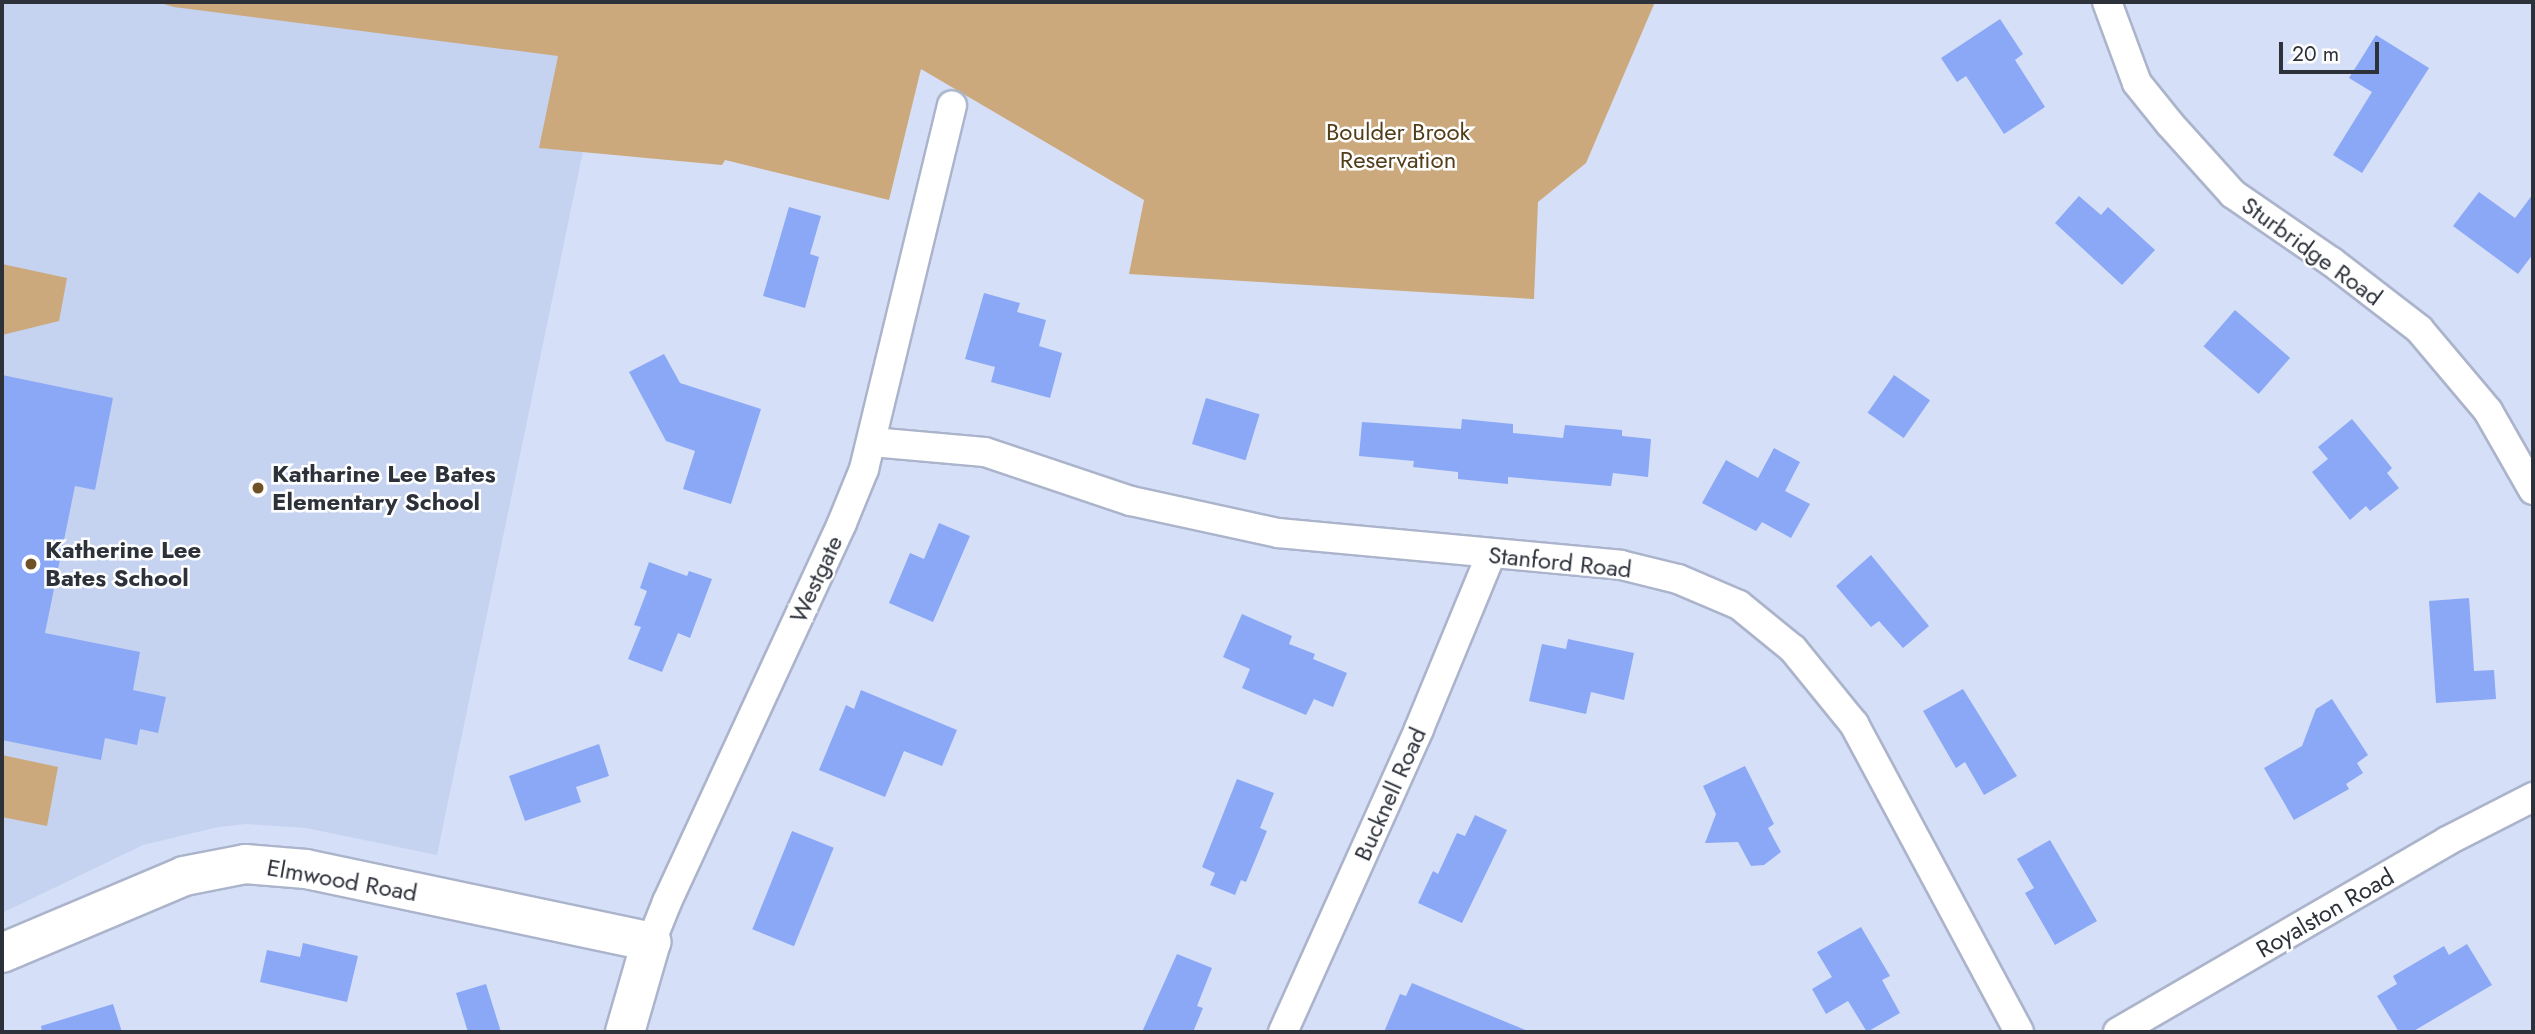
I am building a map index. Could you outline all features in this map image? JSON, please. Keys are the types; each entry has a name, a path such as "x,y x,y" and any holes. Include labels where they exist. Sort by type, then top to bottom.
{"street":[{"name":"Sturbridge Road","path":"2107,2 2137,83 2170,124 2233,194 2332,262 2419,329 2488,411 2533,490"},
{"name":"Westgate","path":"625,1032 651,943 667,902 842,523 872,442 952,106"},
{"name":"Stanford Road","path":"872,442 985,452 1131,501 1278,533 1621,565 1678,579 1739,605 1793,649 1854,724 2018,1032"},
{"name":"Bucknell Road","path":"1283,1032 1419,729 1490,554"},
{"name":"Royalston Road","path":"2118,1032 2447,841 2533,797"},
{"name":"Elmwood Road","path":"2,953 166,882 244,864 306,869 651,943"}],"shaded area":[{"name":"Katharine Lee Bates Elementary School","path":"2,2 569,2 540,148 583,151 437,855 306,828 246,824 218,827 143,845 2,913"}],"green space":[{"name":"Boulder Brook Reservation","path":"157,2 1655,2 1586,163 1538,202 1534,299 1129,274 1144,200 921,69 889,200 725,160 722,165 539,148 558,56 174,7"},
{"path":"2,264 67,278 59,321 2,335"},
{"path":"2,755 58,767 47,826 2,817"}],"building":[{"path":"2000,19 2023,54 2015,60 2045,107 2004,134 1966,76 1957,82 1941,58"},
{"path":"2376,35 2429,68 2362,173 2333,155 2372,92 2349,78"},
{"path":"2479,192 2515,218 2533,194 2533,254 2518,274 2453,226"},
{"path":"2079,196 2101,215 2108,207 2155,250 2122,285 2055,223"},
{"path":"789,207 821,216 810,254 819,257 805,308 763,296"},
{"path":"984,293 1020,303 1017,312 1046,320 1039,346 1062,353 1050,398 991,382 995,367 965,359"},
{"path":"2235,310 2290,358 2259,394 2204,346"},
{"path":"664,354 680,383 761,409 731,504 683,489 695,451 666,441 629,372"},
{"name":"Katherine Lee Bates School","path":"2,375 113,398 95,490 75,486 45,633 140,652 133,690 166,697 158,733 140,729 137,745 105,738 101,760 2,740"},
{"path":"1894,375 1930,400 1904,438 1868,413"},
{"path":"1206,398 1260,414 1246,460 1192,444"},
{"path":"1462,419 1513,424 1513,433 1563,438 1565,425 1622,430 1622,436 1651,439 1648,477 1613,473 1611,486 1508,477 1508,484 1458,479 1458,472 1413,467 1414,461 1359,456 1362,422 1461,429"},
{"path":"2352,419 2392,468 2387,473 2399,488 2370,511 2366,506 2350,520 2312,472 2328,459 2318,447"},
{"path":"1774,448 1800,462 1785,491 1810,504 1791,538 1762,522 1756,531 1702,503 1726,460 1758,478"},
{"path":"939,523 970,536 933,622 889,603 910,553 924,559"},
{"path":"1871,555 1929,626 1903,648 1879,621 1871,627 1836,586"},
{"path":"649,562 687,576 689,571 712,579 690,638 678,633 662,672 628,659 641,627 634,625 647,591 640,588"},
{"path":"2469,598 2474,671 2494,670 2496,699 2436,703 2429,601"},
{"path":"1242,614 1292,636 1289,644 1315,654 1313,659 1347,673 1333,707 1314,699 1306,715 1242,688 1250,669 1223,657"},
{"path":"1568,639 1634,653 1624,700 1591,692 1586,714 1529,701 1542,644 1566,649"},
{"path":"1963,689 2017,776 1984,795 1965,762 1956,768 1923,711"},
{"path":"861,690 957,730 942,766 904,751 885,797 819,770 846,705 854,709"},
{"path":"2332,699 2368,755 2357,763 2363,773 2346,784 2349,789 2294,820 2264,768 2302,746 2316,709"},
{"path":"599,744 609,776 576,787 581,802 525,821 509,776"},
{"path":"1745,766 1774,824 1768,828 1781,852 1764,865 1751,866 1738,842 1705,843 1716,814 1703,786"},
{"path":"1237,779 1274,793 1260,828 1267,831 1246,882 1241,880 1235,895 1210,885 1215,873 1202,867"},
{"path":"1475,815 1507,830 1462,923 1418,903 1433,871 1438,874 1457,833 1465,836"},
{"path":"792,831 834,848 794,946 752,929"},
{"path":"2050,840 2097,921 2055,945 2025,893 2034,888 2017,859"},
{"path":"1861,927 1890,976 1882,980 1900,1013 1867,1032 1848,1001 1826,1014 1812,989 1832,977 1817,952"},
{"path":"303,943 358,956 347,1002 260,982 267,950 300,957"},
{"path":"2467,944 2492,985 2412,1032 2399,1032 2377,996 2397,984 2393,976 2444,946 2449,955"},
{"path":"1177,954 1212,968 1197,1006 1203,1008 1193,1032 1142,1032"},
{"path":"1412,983 1530,1032 1384,1032 1400,994 1406,996"},
{"path":"486,984 501,1032 468,1032 456,993"},
{"path":"113,1004 122,1032 42,1032 41,1026"}],"place":[{"name":"Katharine Lee Bates Elementary School","path":"258,488"},
{"name":"Katherine Lee Bates School","path":"31,564"}]}
